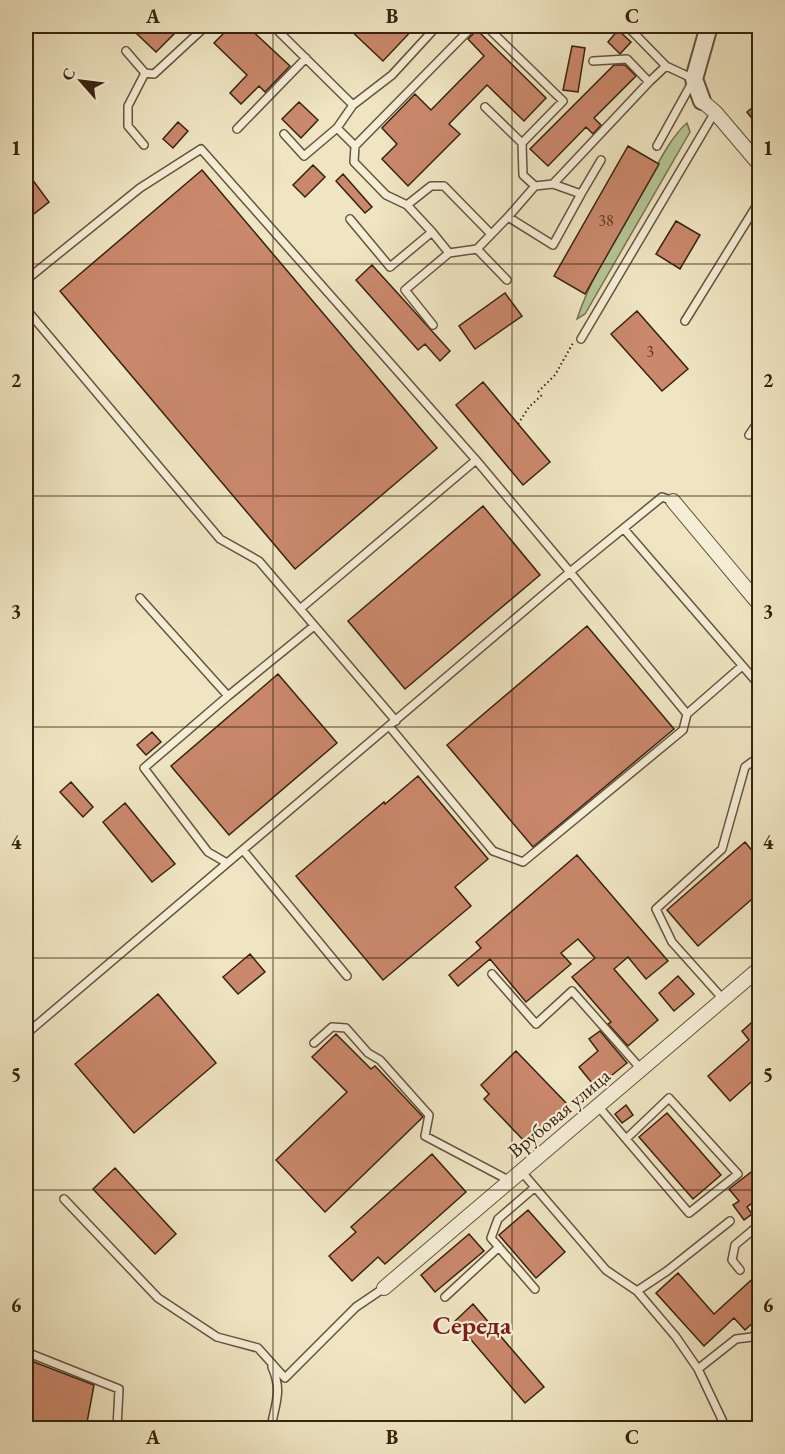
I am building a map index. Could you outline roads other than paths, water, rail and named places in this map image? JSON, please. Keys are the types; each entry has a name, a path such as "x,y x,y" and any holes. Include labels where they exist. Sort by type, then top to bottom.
{"street":[{"path":"709,26 694,79 702,101 715,112 759,165"},
{"path":"673,501 759,605"},
{"name":"Врубовая улица","path":"384,1288 759,968"}],"lane":[{"path":"126,51 145,73 154,74 206,26"},
{"path":"273,26 353,105"},
{"path":"284,134 304,156 337,128 353,105 392,75 437,26"},
{"path":"449,254 407,205 386,195 354,162 355,146 473,26"},
{"path":"486,26 563,101 522,143"},
{"path":"627,26 666,66 694,79 657,146"},
{"path":"237,129 306,58"},
{"path":"593,61 627,59 649,82"},
{"path":"553,184 666,66"},
{"path":"144,145 128,126 128,106 145,73"},
{"path":"485,107 522,143 524,175 535,186"},
{"path":"581,339 715,112"},
{"path":"337,128 355,146"},
{"path":"26,280 140,188 201,149 476,460 687,714"},
{"path":"507,217 553,245 601,160"},
{"path":"433,324 405,291 449,254 477,249 535,186 553,184 581,194"},
{"path":"407,205 431,186 444,186 491,234"},
{"path":"685,321 759,200"},
{"path":"350,219 390,267 432,232"},
{"path":"477,249 507,280"},
{"path":"26,309 220,539 259,561 396,721"},
{"path":"749,435 759,419"},
{"path":"300,609 476,460"},
{"path":"26,1034 570,572 662,497 673,501"},
{"path":"624,529 759,686"},
{"path":"140,598 228,696"},
{"path":"227,863 208,852 144,768 314,626"},
{"path":"389,726 493,851 523,862 683,730 687,714 742,666"},
{"path":"723,999 672,942 656,909 722,849 745,767 759,756"},
{"path":"243,850 347,976"},
{"path":"492,974 536,1024 573,991 641,1069"},
{"path":"314,1043 332,1027 346,1028 368,1053 380,1060 429,1115 424,1136 510,1181"},
{"path":"598,1106 626,1139 689,1213 738,1174 669,1098 626,1139"},
{"path":"521,1171 606,1270 637,1291 676,1337 698,1369 726,1428"},
{"path":"534,1188 498,1219 491,1238 535,1290"},
{"path":"64,1199 158,1298 217,1337 258,1348 285,1378 356,1307 384,1288"},
{"path":"637,1291 667,1271 730,1221"},
{"path":"740,1270 732,1260 735,1245 759,1224"},
{"path":"445,1297 499,1247"},
{"path":"698,1369 736,1339 752,1337 759,1330"},
{"path":"26,1352 119,1389 117,1428"},
{"path":"269,1361 278,1383 276,1409 271,1428"}],"district":[{"name":"Середа","path":"472,1325"}]}
